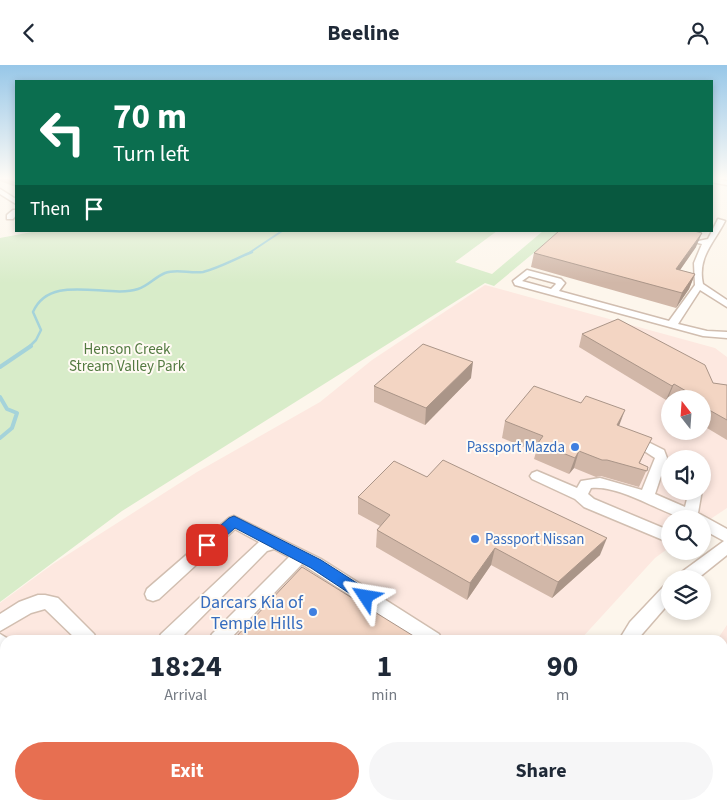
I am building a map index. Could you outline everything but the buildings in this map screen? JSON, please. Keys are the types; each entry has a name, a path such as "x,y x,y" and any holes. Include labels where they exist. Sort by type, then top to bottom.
{"street":[{"path":"10,217 15,213"},
{"path":"720,220 715,235 703,248 696,271 699,285 727,304"},
{"path":"687,239 707,242"},
{"path":"671,325 680,315 699,285"},
{"path":"553,293 707,335 727,335"},
{"path":"636,440 659,453 661,458 647,496"},
{"path":"537,476 580,495 590,503 661,533"},
{"path":"580,495 586,483 598,481 635,495 647,496 677,510"},
{"path":"153,593 234,521 300,556 425,635"},
{"path":"695,570 726,546 711,532"},
{"path":"171,635 262,547 275,543"},
{"path":"223,635 300,556"},
{"path":"0,623 31,604 45,600 52,603 83,635"},
{"path":"631,635 636,627 661,601"}],"shaded area":[{"path":"485,285 715,348 727,357 727,508 711,519 711,510 661,510 661,554 585,635 0,635 0,603 53,564 197,472 320,402 372,360"},
{"path":"727,625 727,635 720,635"}],"green space":[{"name":"Henson Creek Stream Valley Park","path":"32,232 496,232 455,262 492,274 542,232 559,232 494,286 485,283 122,511 0,602 0,238"}],"waterway":[{"path":"249,253 280,232"},
{"path":"29,347 36,340 41,330 33,312 41,300 52,293 81,289 111,291 138,289 165,273 174,271 203,272 252,252"},
{"path":"0,367 31,346"},
{"path":"0,397 7,409 17,413 12,428 0,438"}],"place":[{"name":"Passport Mazda","path":"575,447"},
{"name":"Passport Nissan","path":"475,539"},
{"name":"Darcars Kia of Temple Hills","path":"313,612"}],"route":[{"path":"207,545 234,521 316,564 366,597"}]}
